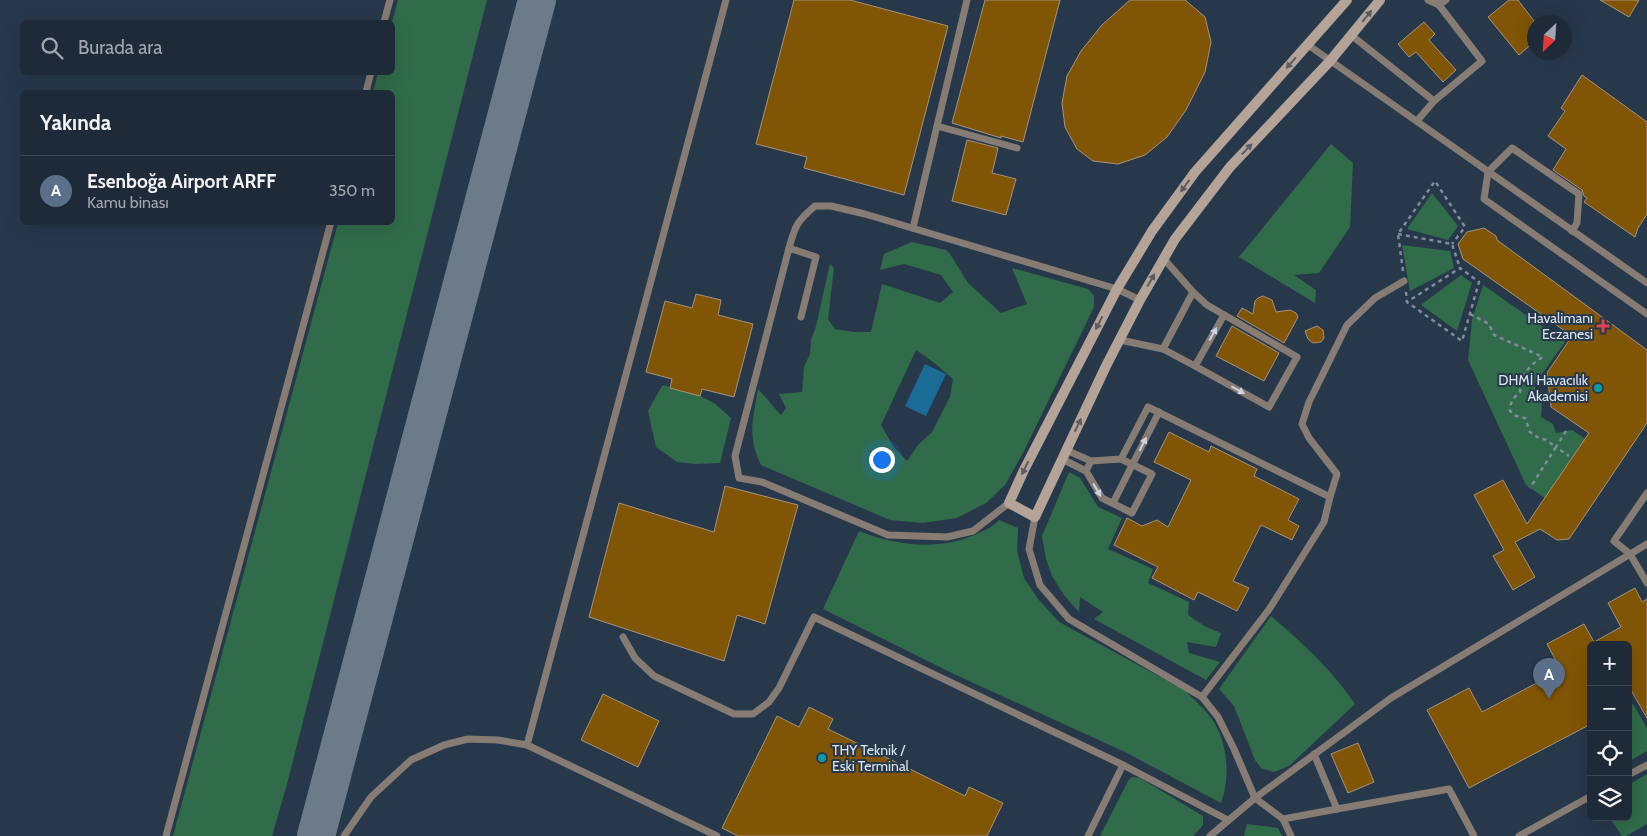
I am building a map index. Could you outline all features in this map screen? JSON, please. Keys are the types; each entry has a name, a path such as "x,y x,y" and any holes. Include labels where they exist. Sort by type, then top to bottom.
{"street":[{"path":"1347,0 1195,172 1152,230 1117,289 1009,503 1035,517 1140,300 1175,238 1230,167 1330,61 1380,0"}],"lane":[{"path":"385,20 390,0"},
{"path":"527,746 726,0"},
{"path":"913,228 967,0"},
{"path":"1428,0 1438,2 1446,0"},
{"path":"1417,121 1434,101 1482,61 1438,2"},
{"path":"1351,35 1434,101"},
{"path":"1308,45 1647,283"},
{"path":"366,90 370,75"},
{"path":"937,126 1017,148"},
{"path":"1572,231 1577,223 1580,194 1512,148 1488,172 1484,199 1645,313"},
{"path":"1009,503 973,531 947,537 888,535 762,482 739,478 735,456 795,226 802,216 814,206 831,206 913,228 1117,289 1140,300"},
{"path":"166,836 330,225"},
{"path":"789,248 816,257 801,317"},
{"path":"1120,340 1163,349 1270,407 1298,357 1207,305 1164,259"},
{"path":"1202,697 1270,608 1324,522 1337,474 1309,438 1302,424 1309,402 1347,325 1375,298 1404,281"},
{"path":"1163,349 1193,292"},
{"path":"1195,366 1224,315"},
{"path":"1121,459 1148,407 1330,497"},
{"path":"1113,504 1159,412"},
{"path":"1064,454 1091,461 1121,459 1152,474 1132,513 1102,498 1086,471 1064,454"},
{"path":"1086,471 1091,461"},
{"path":"1647,493 1614,541 1630,554 1647,583"},
{"path":"1035,517 1029,549 1040,586 1069,619 1202,697 1218,717 1234,748 1255,798 1283,819 1291,836"},
{"path":"1210,836 1255,798 1391,698 1647,544"},
{"path":"622,637 635,658 654,676 734,714 753,714 769,702 779,688 814,616 1123,765 1228,820"},
{"path":"344,836 371,797 411,760 444,744 468,739 498,740 527,746 717,836"},
{"path":"1314,754 1337,809"},
{"path":"1088,836 1123,765"},
{"path":"1632,773 1647,765"},
{"path":"1283,819 1449,789 1474,836"},
{"path":"1519,836 1587,798"}],"path":[{"path":"1435,181 1465,227 1452,244 1460,268 1479,282 1462,341 1407,302 1398,234 1435,181"},
{"path":"1398,234 1452,244"},
{"path":"1407,302 1460,268"},
{"path":"1470,314 1489,324 1494,335 1543,357 1534,362 1525,372 1520,382 1520,392 1510,404 1510,411 1516,416 1525,418 1530,432 1546,440 1569,456"},
{"path":"1530,488 1566,431"}],"green space":[{"path":"398,0 487,0 287,784 272,836 173,836 337,225 395,225 395,90 374,90 377,75 395,75 395,20 393,20"},
{"path":"1331,144 1353,163 1350,227 1319,273 1294,275 1316,290 1315,303 1239,257"},
{"path":"1432,193 1458,226 1448,240 1407,229"},
{"path":"912,242 946,250 968,283 1001,313 1027,304 1012,268 1088,289 1094,296 1094,307 1023,453 1005,485 986,503 957,518 923,523 890,520 761,465 754,445 752,428 758,389 781,415 786,408 779,394 802,392 804,367 810,354 811,340 830,264 834,268 828,319 835,329 871,332 882,284 940,303 953,292 941,275 904,264 880,270 884,254","holes":["916,350 953,379 950,397 932,432 918,445 907,461 893,446 881,425"]},
{"path":"1402,245 1450,251 1454,268 1410,291"},
{"path":"1461,275 1472,283 1457,331 1421,305"},
{"path":"1483,285 1565,342 1534,385 1542,401 1541,417 1553,424 1556,433 1572,430 1585,439 1545,498 1526,485 1468,360 1472,320"},
{"path":"663,385 700,396 714,403 731,418 720,463 696,464 677,462 656,447 648,411"},
{"path":"1069,472 1080,478 1098,507 1122,518 1108,549 1153,569 1148,583 1189,602 1188,615 1206,627 1221,633 1216,647 1187,642 1189,653 1220,662 1206,680 1094,619 1103,612 1080,597 1079,612 1064,595 1052,576 1046,559 1042,536"},
{"path":"999,520 1018,528 1017,551 1024,578 1038,599 1059,622 1184,690 1208,715 1215,724 1223,742 1225,753 1226,784 1221,803 1125,752 956,675 823,609 859,531 903,543 948,543 986,530"},
{"path":"1271,616 1316,657 1355,704 1289,766 1274,772 1261,768 1255,760 1234,706 1219,689"},
{"path":"1632,705 1647,728 1647,751 1632,760 1632,731"},
{"path":"1647,774 1647,824 1626,836 1622,836 1612,821 1632,821 1632,783"},
{"path":"1132,777 1140,778 1203,816 1203,825 1193,836 1100,836 1128,781"},
{"path":"1247,824 1278,828 1282,836 1244,836"}],"water":[{"path":"925,364 946,374 926,416 905,406"}],"building":[{"path":"794,0 850,0 948,26 904,195 804,168 807,157 756,144"},
{"path":"985,0 1060,0 1023,142 1001,136 1001,138 952,123"},
{"path":"1130,0 1185,0 1205,17 1211,42 1205,72 1186,110 1167,137 1145,155 1118,164 1093,161 1077,149 1065,127 1062,103 1067,76 1081,51 1102,25"},
{"path":"1509,0 1518,0 1529,15 1527,15 1527,48 1519,55 1488,17"},
{"path":"1600,0 1639,0 1629,17"},
{"path":"1424,22 1435,34 1429,40 1456,70 1443,82 1416,52 1409,57 1398,44"},
{"path":"1582,75 1647,122 1647,214 1638,228 1635,237 1584,202 1587,198 1582,190 1553,170 1566,149 1548,136 1565,111 1561,108"},
{"path":"967,140 998,148 992,173 1016,179 1006,215 952,201"},
{"name":"DHMİ Havacılık Akademisi","path":"1484,228 1496,236 1497,240 1647,350 1647,423 1569,539 1557,540 1540,529 1515,542 1535,577 1513,590 1493,556 1504,550 1474,495 1503,480 1527,524 1589,433 1551,407 1547,373 1572,336 1463,259 1458,244 1467,232"},
{"path":"696,294 721,300 718,315 753,324 734,397 702,389 700,396 670,388 672,379 646,372 665,301 692,308"},
{"path":"1263,296 1272,300 1276,312 1290,310 1296,313 1298,317 1284,343 1237,316 1242,308 1253,314 1255,301"},
{"path":"1232,326 1279,353 1264,381 1216,356"},
{"path":"1317,326 1323,330 1324,338 1321,342 1313,343 1308,339 1305,331"},
{"path":"1169,432 1209,452 1211,446 1257,469 1254,476 1299,499 1288,520 1299,526 1292,540 1261,525 1233,581 1249,588 1237,611 1198,592 1194,600 1152,578 1158,567 1114,545 1127,518 1142,526 1157,520 1168,527 1191,480 1154,462"},
{"path":"725,486 798,505 765,624 737,615 724,661 589,617 619,503 714,532"},
{"path":"1635,588 1642,602 1647,599 1647,718 1632,692 1632,641 1596,641 1621,627 1608,603"},
{"path":"1584,624 1593,641 1587,641 1587,726 1469,788 1427,710 1469,688 1482,712 1561,670 1547,644"},
{"path":"603,694 659,721 638,767 581,740"},
{"name":"THY Teknik / Eski Terminal","path":"809,707 833,719 828,729 965,796 969,787 1003,803 987,836 738,836 722,828 777,716 799,727"},
{"path":"1358,743 1374,782 1348,793 1331,754"}],"taxiway":[{"path":"316,836 537,0"}],"place":[{"name":"Havalimanı Eczanesi","path":"1603,326"},
{"name":"DHMİ Havacılık Akademisi","path":"1598,388"},
{"name":"Esenboğa Airport ARFF","path":"1549,699"},
{"name":"THY Teknik / Eski Terminal","path":"822,758"}]}
